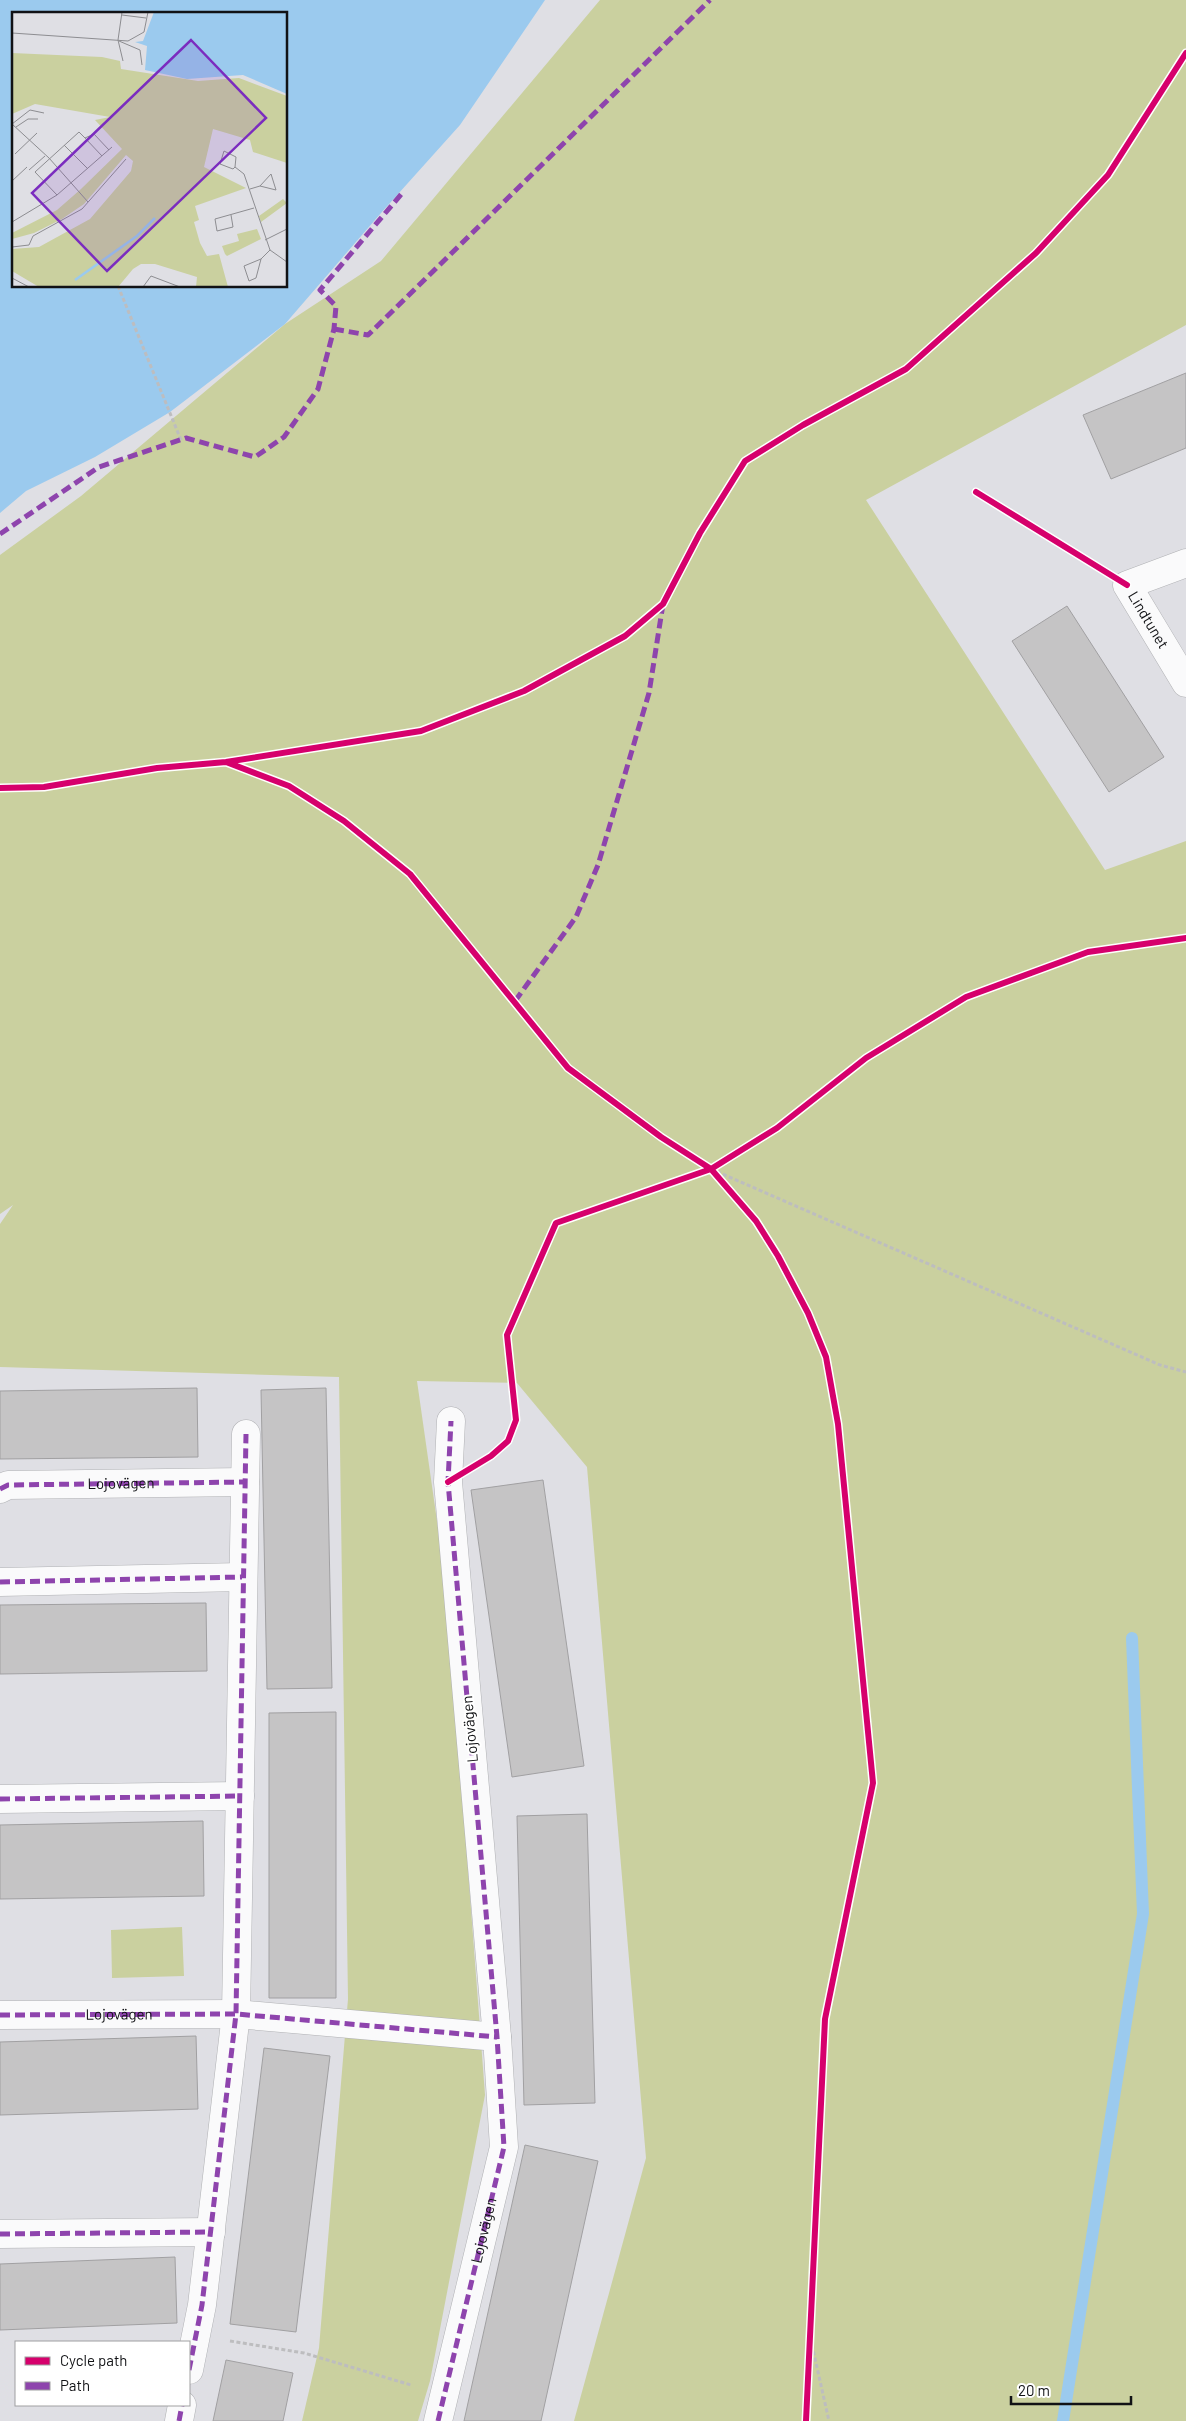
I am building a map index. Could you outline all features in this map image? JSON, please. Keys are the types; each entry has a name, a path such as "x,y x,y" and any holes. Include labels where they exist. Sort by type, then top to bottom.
{"street":[{"name":"Lindtunet","path":"1186,563 1127,585 1186,683"},
{"name":"Lojovägen","path":"441,2408 504,2147 497,2037 448,1482 450,1421"},
{"path":"190,2364 211,2232 236,2014 242,1577 246,1434"},
{"name":"Lojovägen","path":"0,1489 8,1485 245,1482"},
{"path":"0,1582 242,1577"},
{"path":"0,1799 240,1796"},
{"name":"Lojovägen","path":"0,2015 236,2014 497,2037"},
{"path":"0,2234 211,2232"},
{"path":"179,2421 182,2406"}],"path":[{"path":"119,288 182,440"},
{"path":"702,1173 720,1164"},
{"path":"704,1165 1160,1365 1186,1372"},
{"path":"711,1169 724,1184"},
{"path":"810,2373 812,2335"},
{"path":"195,2336 304,2353 441,2408"},
{"path":"812,2345 829,2421"}],"green space":[{"path":"600,0 1186,0 1186,325 866,500 1105,870 1186,841 1186,2421 574,2421 646,2158 587,1467 517,1383 417,1381 447,1591 485,2095 430,2381 418,2421 302,2421 319,2348 348,1999 339,1377 0,1367 0,1224 13,1205 0,1214 0,555 81,496 285,324 381,261"},
{"path":"182,1927 184,1976 112,1978 111,1930"}],"water":[{"path":"0,0 545,0 460,125 285,324 170,412 95,457 26,491 0,513"}],"building":[{"path":"1186,373 1186,448 1111,479 1083,415"},
{"path":"1067,606 1164,757 1109,792 1012,641"},
{"path":"197,1388 198,1457 0,1459 0,1391"},
{"path":"326,1388 332,1688 267,1689 261,1390"},
{"path":"543,1480 584,1766 512,1777 471,1490"},
{"path":"206,1603 207,1671 0,1674 0,1605"},
{"path":"336,1712 336,1998 269,1998 269,1713"},
{"path":"587,1814 595,2103 524,2105 517,1816"},
{"path":"203,1821 204,1896 0,1899 0,1825"},
{"path":"196,2036 198,2109 0,2115 0,2042"},
{"path":"264,2048 330,2056 296,2332 230,2324"},
{"path":"525,2145 598,2161 541,2421 464,2421"},
{"path":"175,2257 177,2323 0,2330 0,2264"},
{"path":"226,2360 293,2373 283,2421 213,2421"}],"waterway":[{"path":"1063,2421 1143,1914 1132,1638"}],"marked path":[{"path":"334,329 368,335 710,0"},
{"path":"0,534 99,467 186,438 255,457 284,437 318,389 334,329 336,306 320,290 404,191"},
{"path":"515,1001 576,917 598,865 649,693 663,604"},
{"path":"438,2421 504,2147 497,2037 448,1482 451,1421"},
{"path":"190,2365 202,2305 236,2014 246,1434"},
{"path":"0,1489 8,1485 245,1482"},
{"path":"0,1582 242,1577"},
{"path":"0,1799 240,1796"},
{"path":"0,2015 236,2014 497,2037"},
{"path":"0,2234 211,2232"},
{"path":"179,2421 182,2406"}],"cycle path":[{"path":"0,788 44,787 157,768 226,762 421,731 524,691 625,636 663,604 700,533 745,461 803,425 906,369 1036,253 1108,175 1186,53"},
{"path":"976,492 1127,585"},
{"path":"226,762 289,786 344,821 410,874 568,1068 661,1137 711,1169 756,1221 778,1256 808,1313 826,1357 838,1424 873,1783 825,2019 806,2421"},
{"path":"448,1482 491,1456 508,1441 516,1420 507,1335 556,1223 711,1169 777,1128 866,1058 966,997 1088,952 1186,938"}]}
